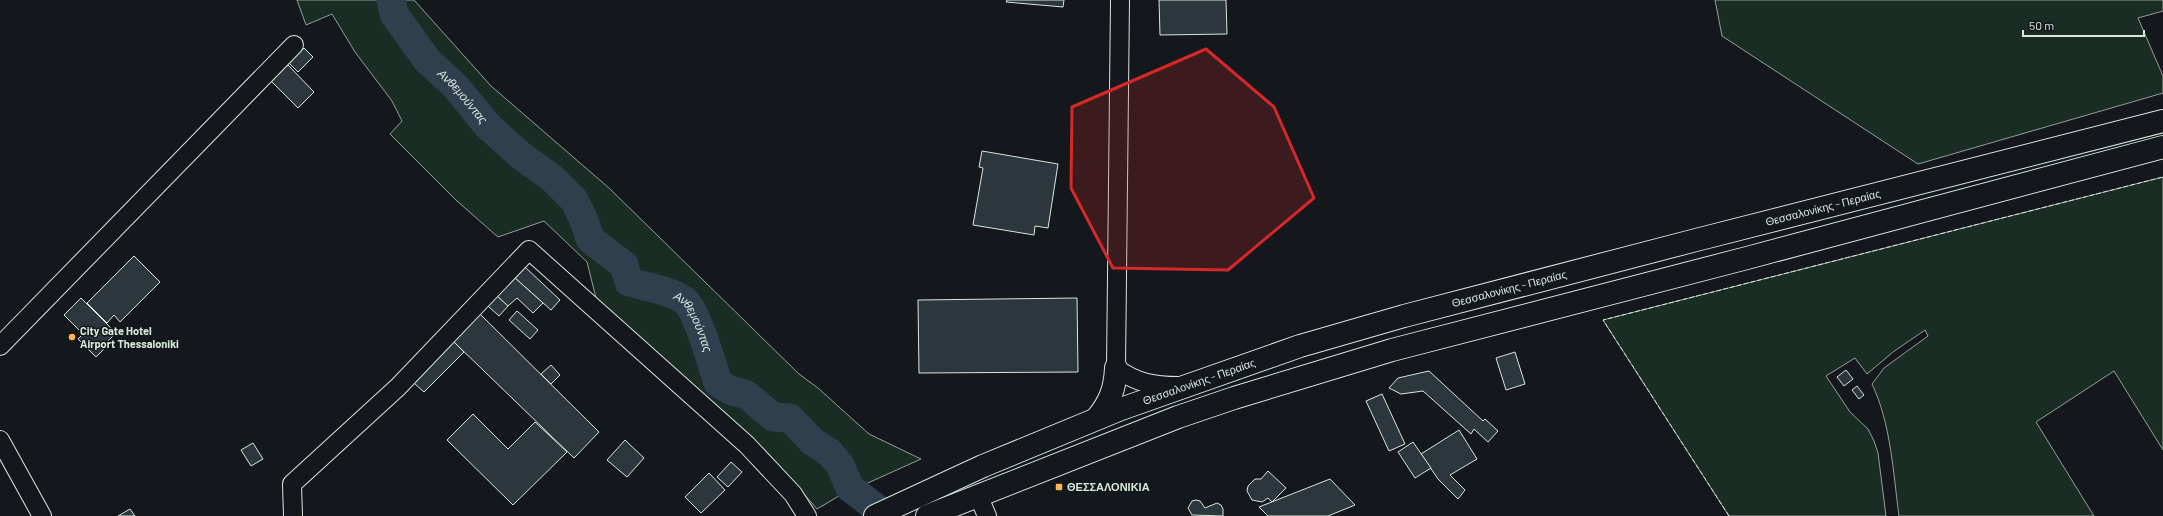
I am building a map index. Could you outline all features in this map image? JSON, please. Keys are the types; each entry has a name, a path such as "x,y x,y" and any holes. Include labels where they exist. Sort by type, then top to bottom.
{"main road":[{"name":"Θεσσαλονίκης - Περαίας","path":"875,516 936,487 1097,418 1300,346 1404,316 2163,121"},
{"path":"926,516 1192,413 1392,350 1755,256 2163,147"},
{"path":"1097,418 1112,397 1116,384 1116,368"}],"street":[{"path":"1120,0 1116,368 1142,383 1163,386 1184,386"},
{"path":"0,346 294,45"},
{"path":"293,516 292,484 398,387 529,250 747,445 793,494 807,516"},
{"path":"0,440 42,516"},
{"path":"978,495 987,516"}],"highlighted area":[{"path":"1206,49 1274,107 1314,198 1228,270 1113,268 1071,188 1072,107"}],"green space":[{"path":"297,0 414,0 491,86 609,188 799,374 818,388 869,434 921,459 839,496 817,509 797,486 596,298 587,262 544,221 498,237 457,201 390,134 402,121 392,101 355,52 332,14 306,25"},
{"path":"1715,0 2163,0 2163,11 2138,18 2163,76 2163,93 1918,164 1722,36"},
{"path":"2163,177 2163,450 2114,371 2036,422 2094,516 1899,516 1893,465 1887,432 1878,399 1872,384 1884,368 1928,336 1925,330 1893,352 1867,374 1855,358 1826,376 1850,412 1868,429 1874,441 1878,453 1886,516 1729,516 1603,320"}],"building":[{"path":"1007,0 1064,0 1063,7 1006,2"},
{"path":"1159,0 1226,0 1227,34 1160,35"},
{"path":"304,48 313,57 298,72 289,63"},
{"path":"288,65 314,92 298,108 271,81"},
{"path":"982,151 1058,164 1048,228 1035,226 1034,235 973,225 983,168 979,167"},
{"path":"134,256 160,282 120,322 114,315 107,323 87,303"},
{"path":"525,267 560,300 551,310 515,278"},
{"path":"515,278 543,303 533,313 517,298 508,306 497,296"},
{"path":"497,296 508,306 499,316 488,306"},
{"path":"81,298 116,333 108,341 110,343 96,357 78,339 83,334 64,315"},
{"path":"1077,298 1078,372 919,373 918,300"},
{"path":"517,311 538,330 530,339 509,320"},
{"path":"480,314 599,432 574,458 454,342"},
{"path":"454,342 464,352 424,392 414,383"},
{"path":"1515,352 1525,384 1506,390 1496,358"},
{"path":"551,365 560,375 551,384 541,374"},
{"path":"1846,370 1853,379 1844,386 1837,377"},
{"path":"1429,371 1483,421 1485,419 1498,431 1488,442 1474,429 1471,434 1423,391 1401,394 1389,388 1398,378"},
{"path":"1857,386 1864,395 1859,399 1852,390"},
{"path":"1382,394 1405,444 1389,451 1366,401"},
{"path":"473,414 508,449 535,422 567,452 513,505 447,440"},
{"path":"1459,430 1477,459 1450,475 1465,490 1458,499 1438,479 1421,454"},
{"path":"625,440 644,458 627,477 607,460"},
{"path":"1413,442 1431,468 1415,478 1398,452"},
{"path":"253,443 263,459 251,466 241,450"},
{"path":"731,462 742,472 728,487 717,477"},
{"path":"1268,471 1286,488 1272,502 1268,498 1262,502 1252,500 1247,491 1248,486 1255,479 1261,479"},
{"path":"709,473 725,490 701,513 685,497"},
{"path":"1330,479 1355,505 1328,516 1268,516 1259,507"},
{"path":"1192,501 1200,501 1205,508 1217,503 1221,505 1223,509 1223,516 1192,515 1188,508"},
{"path":"130,509 135,516 118,516"}],"waterway":[{"name":"Ανθεμούντας","path":"391,0 394,14 427,60 456,87 487,125 520,155 552,178 574,200 584,220 590,239 624,265 629,282 673,294 685,301 699,326 718,383 730,390 747,395 773,417 790,418 813,442 829,452 840,465 850,488 887,516"}],"fence":[{"path":"1729,516 1603,320 2163,177"}],"place":[{"name":"City Gate Hotel Airport Thessaloniki","path":"72,337"},
{"name":"ΘΕΣΣΑΛΟΝΙΚΙΑ","path":"1059,487"}]}
